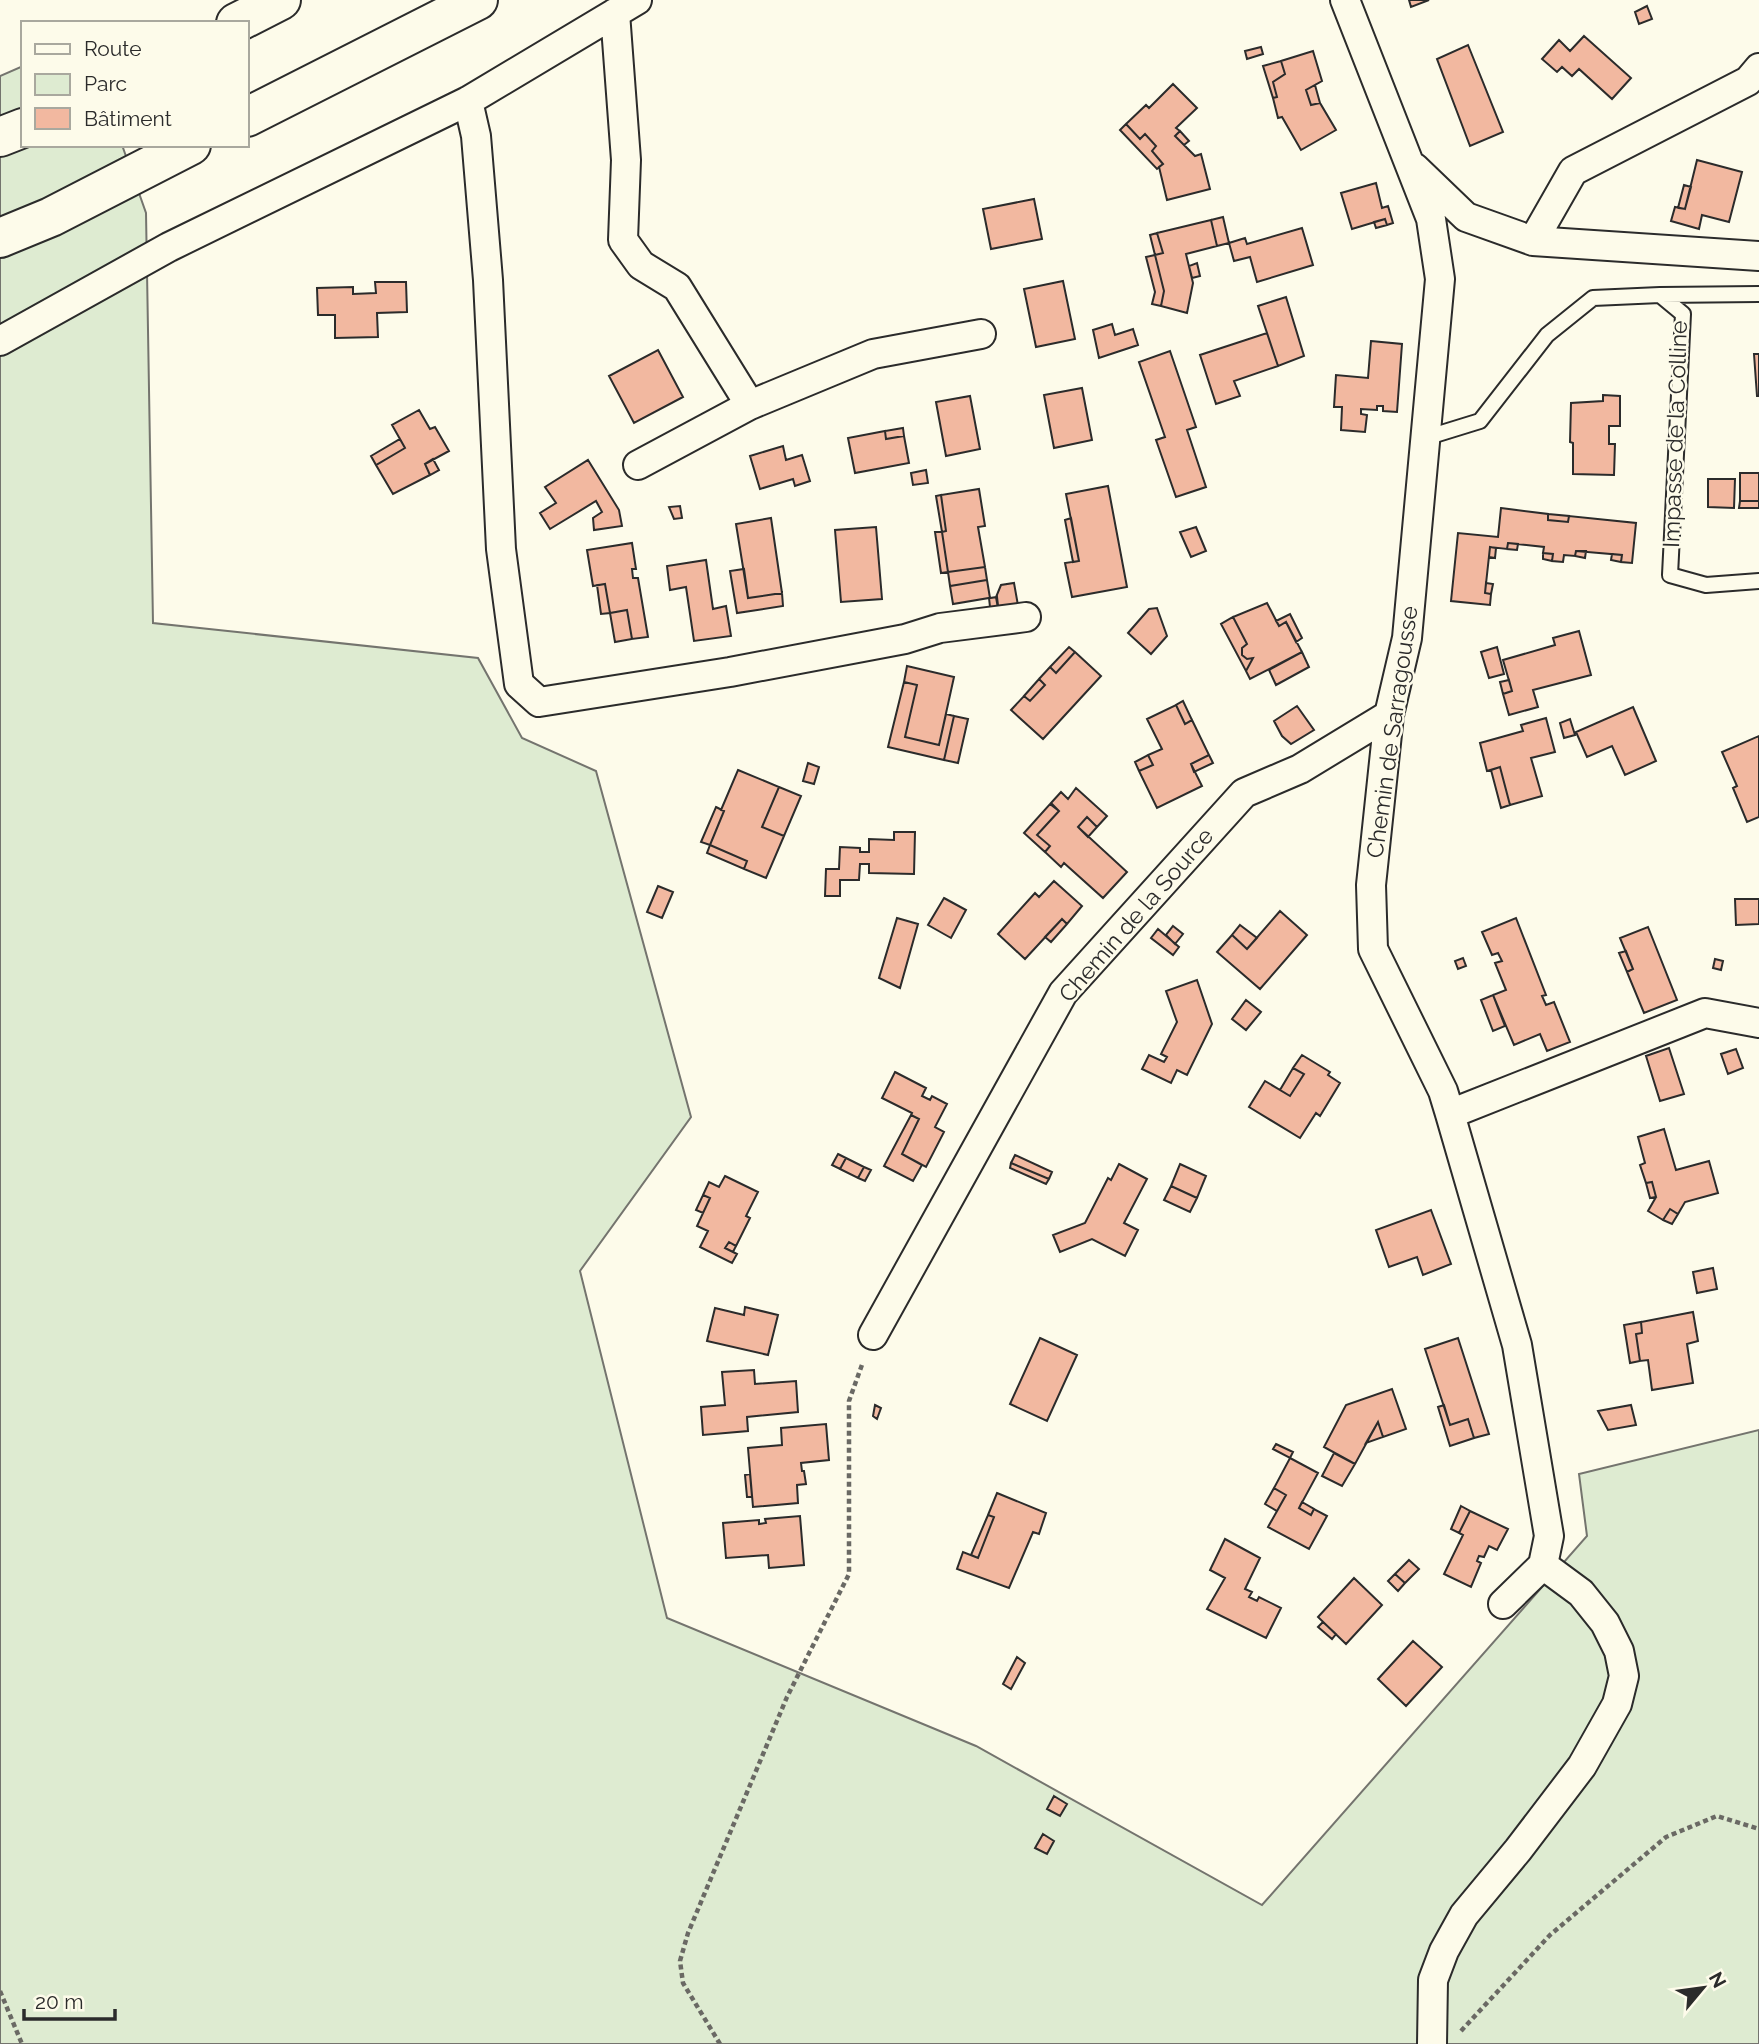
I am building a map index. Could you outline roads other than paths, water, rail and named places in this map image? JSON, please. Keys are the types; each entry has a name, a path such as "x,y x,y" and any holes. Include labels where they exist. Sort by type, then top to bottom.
{"highway":[{"path":"240,21 281,0"},
{"path":"248,116 478,0"},
{"path":"0,137 21,129"},
{"path":"0,238 51,216 187,147"}],"street":[{"name":"Chemin de Sarragousse","path":"1345,0 1431,219 1440,279 1407,638 1389,715 1371,885 1373,949 1443,1091 1517,1345 1549,1536 1543,1565"},
{"path":"0,341 169,247 468,101 626,6"},
{"path":"626,6 624,240 641,265 677,288 750,405"},
{"path":"1533,241 1573,171 1748,81 1759,68"},
{"path":"468,101 476,135 488,280 501,549 519,684 539,702 743,670 905,639 940,628 1026,617"},
{"path":"1408,162 1466,217 1533,241 1759,256"},
{"path":"638,465 750,405 873,354 981,334"},
{"name":"Chemin de la Source","path":"873,1335 1063,993 1244,793 1300,769 1389,715"},
{"path":"1450,1114 1705,1013 1759,1023"},
{"path":"1432,2044 1433,1980 1444,1951 1464,1915 1582,1766 1617,1704 1624,1676 1619,1651 1605,1623 1581,1593 1543,1565 1503,1604"}],"lane":[{"path":"1660,295 1759,294"},
{"name":"Impasse de la Colline","path":"1425,438 1480,421 1547,335 1593,298 1660,295 1683,314 1670,575 1706,585 1759,581"}]}
